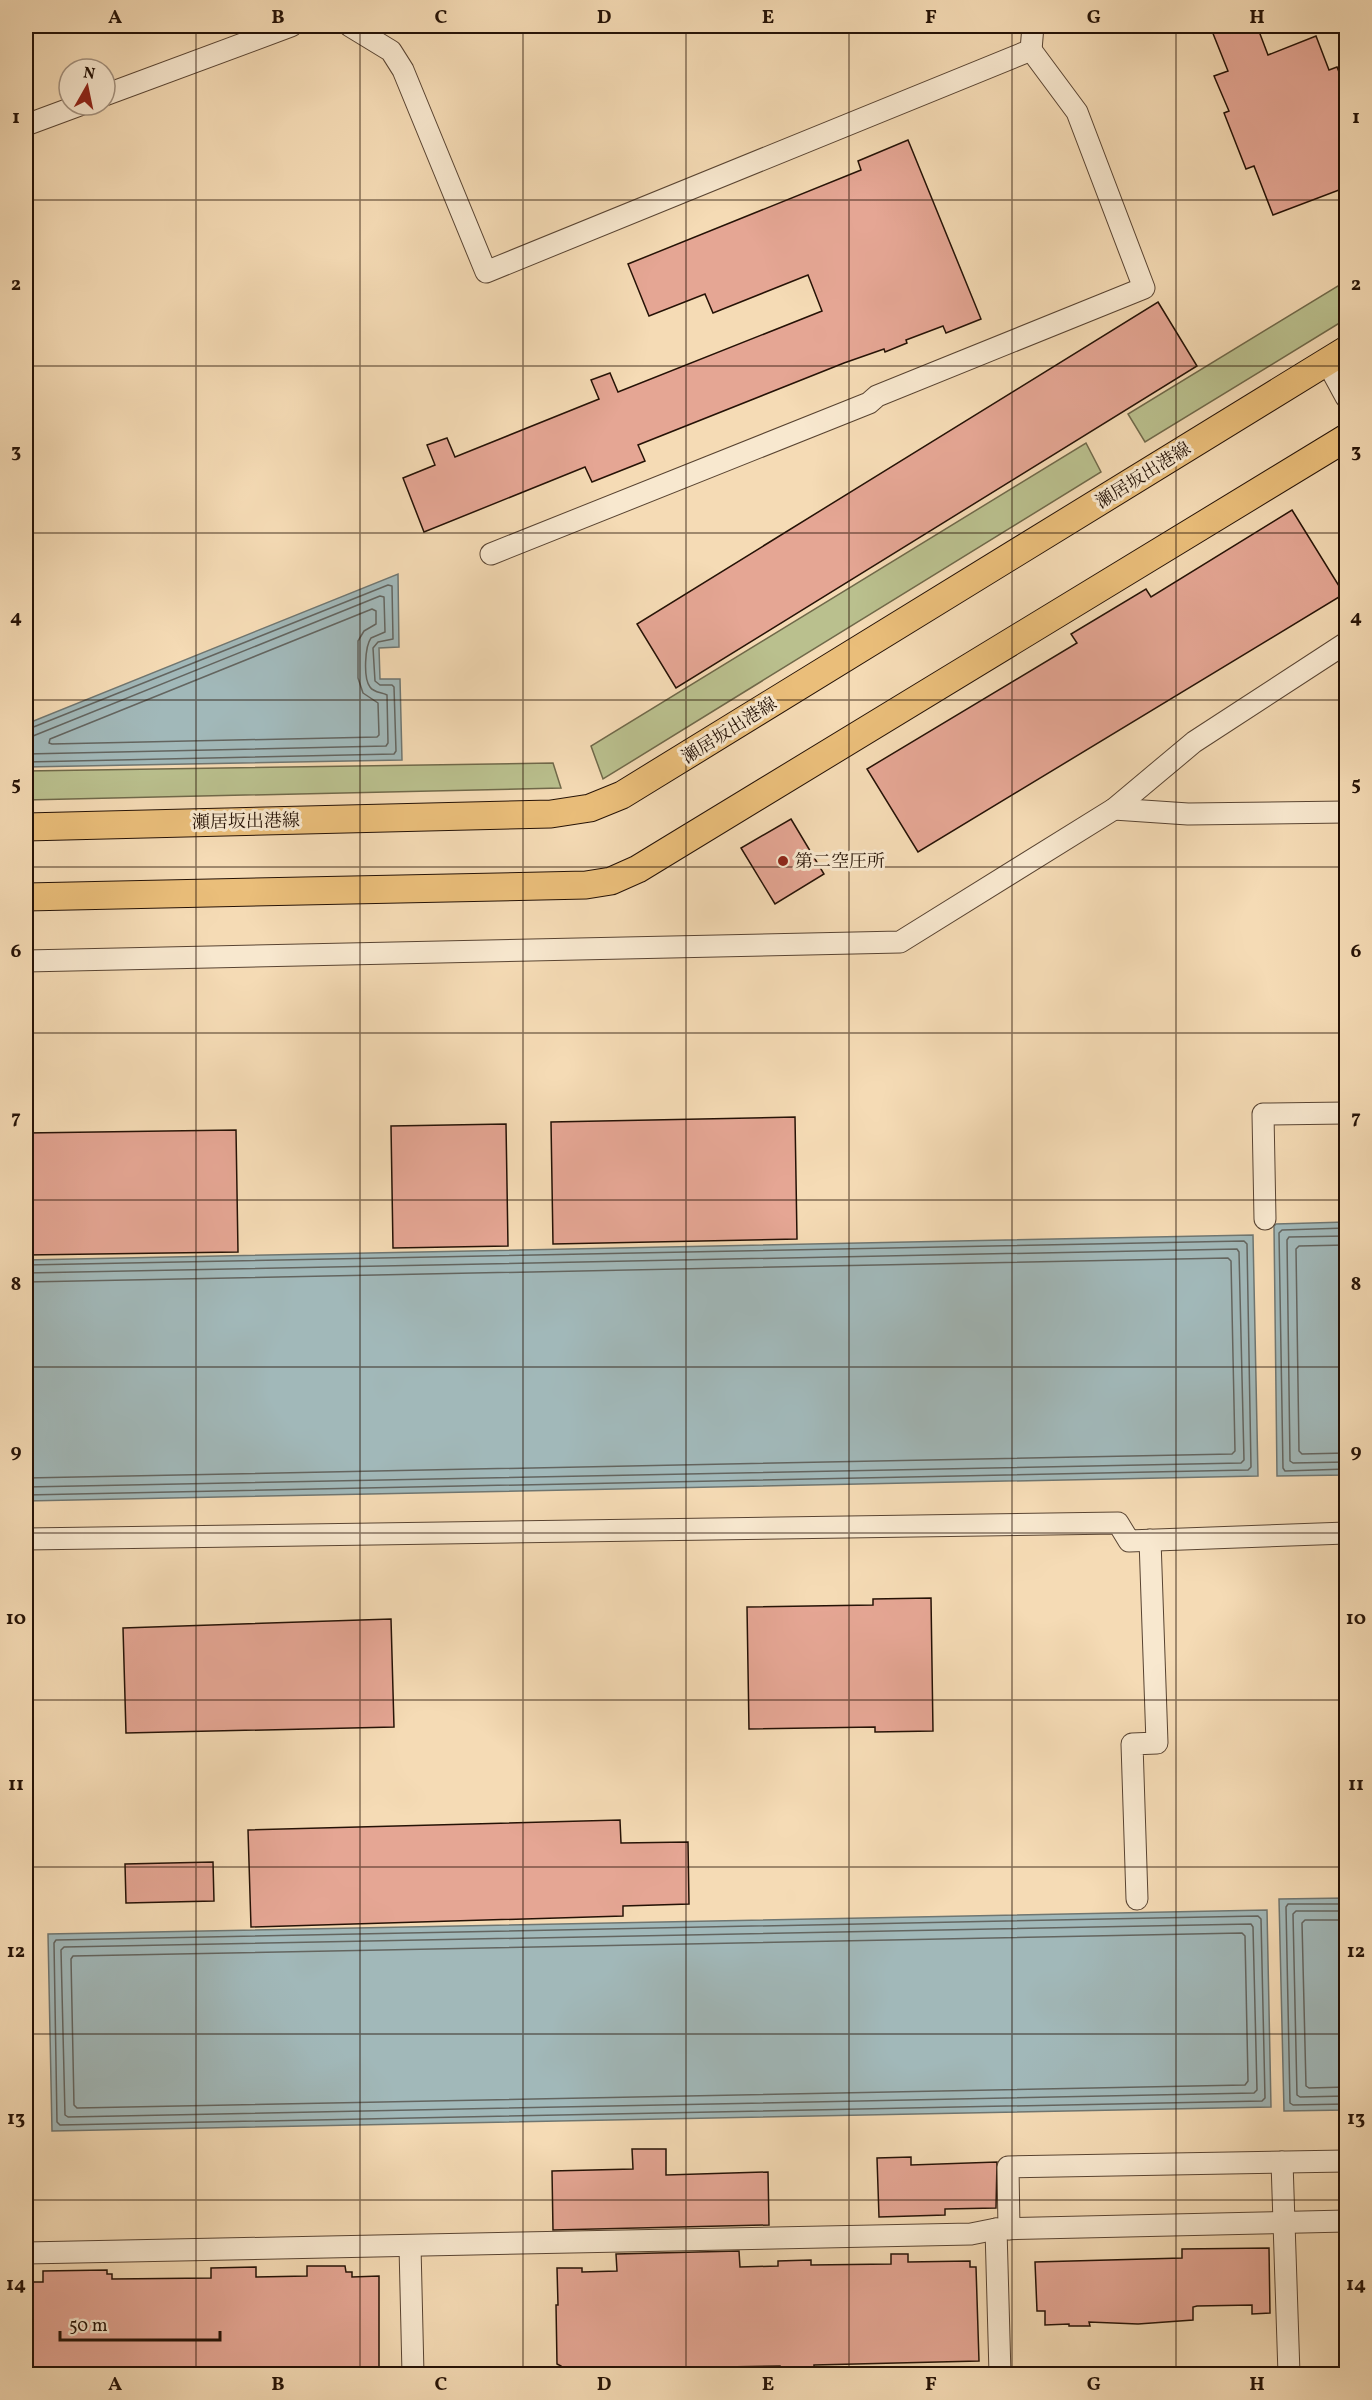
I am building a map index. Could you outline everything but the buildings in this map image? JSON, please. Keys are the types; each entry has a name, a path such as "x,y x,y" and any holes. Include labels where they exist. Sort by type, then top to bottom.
{"main road":[{"name":"瀬居坂出港線","path":"26,826 551,814 590,808 622,795 1337,356"},
{"path":"26,897 586,885 611,881 648,863 1347,438"}],"lane":[{"path":"117,90 262,31 291,26"},
{"path":"350,26 391,51 403,70 486,272 1031,50"},
{"path":"491,554 869,404 877,396 1144,288 1077,112 1031,50 1033,26"},
{"path":"26,125 57,114"},
{"path":"1337,356 1347,397"},
{"path":"26,961 900,942 1114,809 1194,742 1347,643"},
{"path":"1114,809 1188,814 1347,812"},
{"path":"1265,1219 1263,1114 1347,1113"},
{"path":"26,1539 1118,1522 1129,1541 1347,1533"},
{"path":"1137,1899 1132,1744 1157,1743 1150,1540"},
{"path":"1000,2374 1003,2229 1008,2167 1347,2161"},
{"path":"1282,2162 1289,2374"},
{"path":"26,2253 971,2234 1003,2229 1347,2221"},
{"path":"410,2246 413,2374"}],"green space":[{"path":"1346,281 1346,319 1145,442 1128,414"},
{"path":"1086,443 1101,472 603,779 591,746"},
{"path":"553,763 561,788 26,800 26,771"}],"water":[{"path":"398,574 399,647 379,648 380,679 400,679 402,760 26,767 26,724"},
{"path":"1346,1222 1346,1475 1277,1476 1274,1226 1276,1224"},
{"path":"1253,1235 1258,1476 26,1501 26,1260"},
{"path":"1346,1898 1346,2110 1284,2111 1279,1899"},
{"path":"1267,1910 1271,2107 52,2131 48,1934"}],"place":[{"name":"第二空圧所","path":"783,861"}]}
